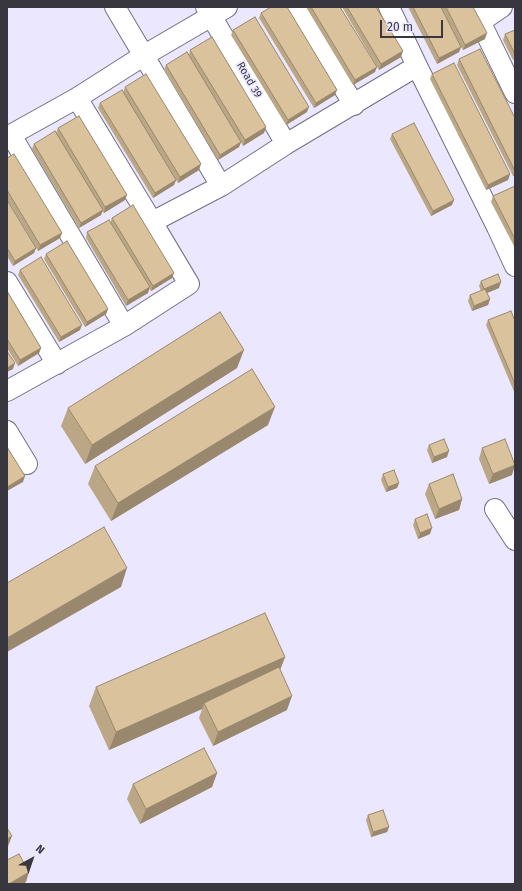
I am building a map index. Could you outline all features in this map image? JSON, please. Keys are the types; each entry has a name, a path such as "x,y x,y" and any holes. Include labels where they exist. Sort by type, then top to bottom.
{"street":[{"path":"115,7 221,186"},
{"path":"295,7 354,105"},
{"path":"389,7 497,226 515,266"},
{"path":"502,7 476,15 515,93"},
{"path":"124,326 9,136 77,98 215,10"},
{"name":"Road 39","path":"215,10 286,144"},
{"path":"152,222 221,186 286,144 354,105 417,66"},
{"path":"7,391 124,326 189,284 77,98"},
{"path":"7,282 57,364"},
{"path":"7,431 27,464"},
{"path":"495,509 515,540"}],"building":[{"path":"271,7 287,7 337,90 316,103 261,13"},
{"path":"311,7 340,7 377,67 355,80"},
{"path":"347,7 376,7 403,51 381,64"},
{"path":"413,7 441,7 461,47 439,58"},
{"path":"446,7 473,7 487,33 465,45"},
{"path":"255,17 309,107 288,120 233,30"},
{"path":"515,30 515,54 505,34"},
{"path":"212,37 266,127 245,140 190,50"},
{"path":"480,49 515,118 515,171 459,59"},
{"path":"187,52 241,142 220,155 166,65"},
{"path":"454,63 510,174 488,185 432,74"},
{"path":"146,74 201,164 180,177 125,87"},
{"path":"122,90 176,180 155,193 100,103"},
{"path":"79,116 127,195 105,207 58,128"},
{"path":"414,123 454,200 433,211 392,134"},
{"path":"55,131 103,210 81,223 34,144"},
{"path":"14,154 62,233 40,245 7,190 7,158"},
{"path":"515,186 515,239 493,196"},
{"path":"7,200 36,248 15,261 7,248"},
{"path":"133,205 174,273 153,286 112,218"},
{"path":"109,220 150,287 128,300 87,232"},
{"path":"67,241 108,309 87,322 46,254"},
{"path":"41,257 82,325 61,337 20,270"},
{"path":"498,274 501,282 484,289 481,281"},
{"path":"485,289 490,299 474,306 470,295"},
{"path":"7,291 41,348 20,360 7,339"},
{"path":"511,311 515,321 515,384 488,320"},
{"path":"220,312 244,350 92,445 68,408"},
{"path":"7,351 15,363 7,368"},
{"path":"252,369 275,407 118,503 95,466"},
{"path":"444,439 449,451 434,457 429,445"},
{"path":"505,439 515,465 493,474 482,448"},
{"path":"7,447 25,476 7,487"},
{"path":"394,470 399,483 388,487 383,474"},
{"path":"453,474 462,499 439,509 429,484"},
{"path":"427,514 432,528 420,533 415,519"},
{"path":"104,527 127,568 7,638 7,583"},
{"path":"265,613 285,657 116,732 96,687"},
{"path":"279,667 292,696 218,732 204,703"},
{"path":"204,748 217,773 146,809 133,784"},
{"path":"383,810 389,827 373,832 368,815"},
{"path":"7,828 12,836 7,839"},
{"path":"19,854 29,872 7,884 7,860"}]}
